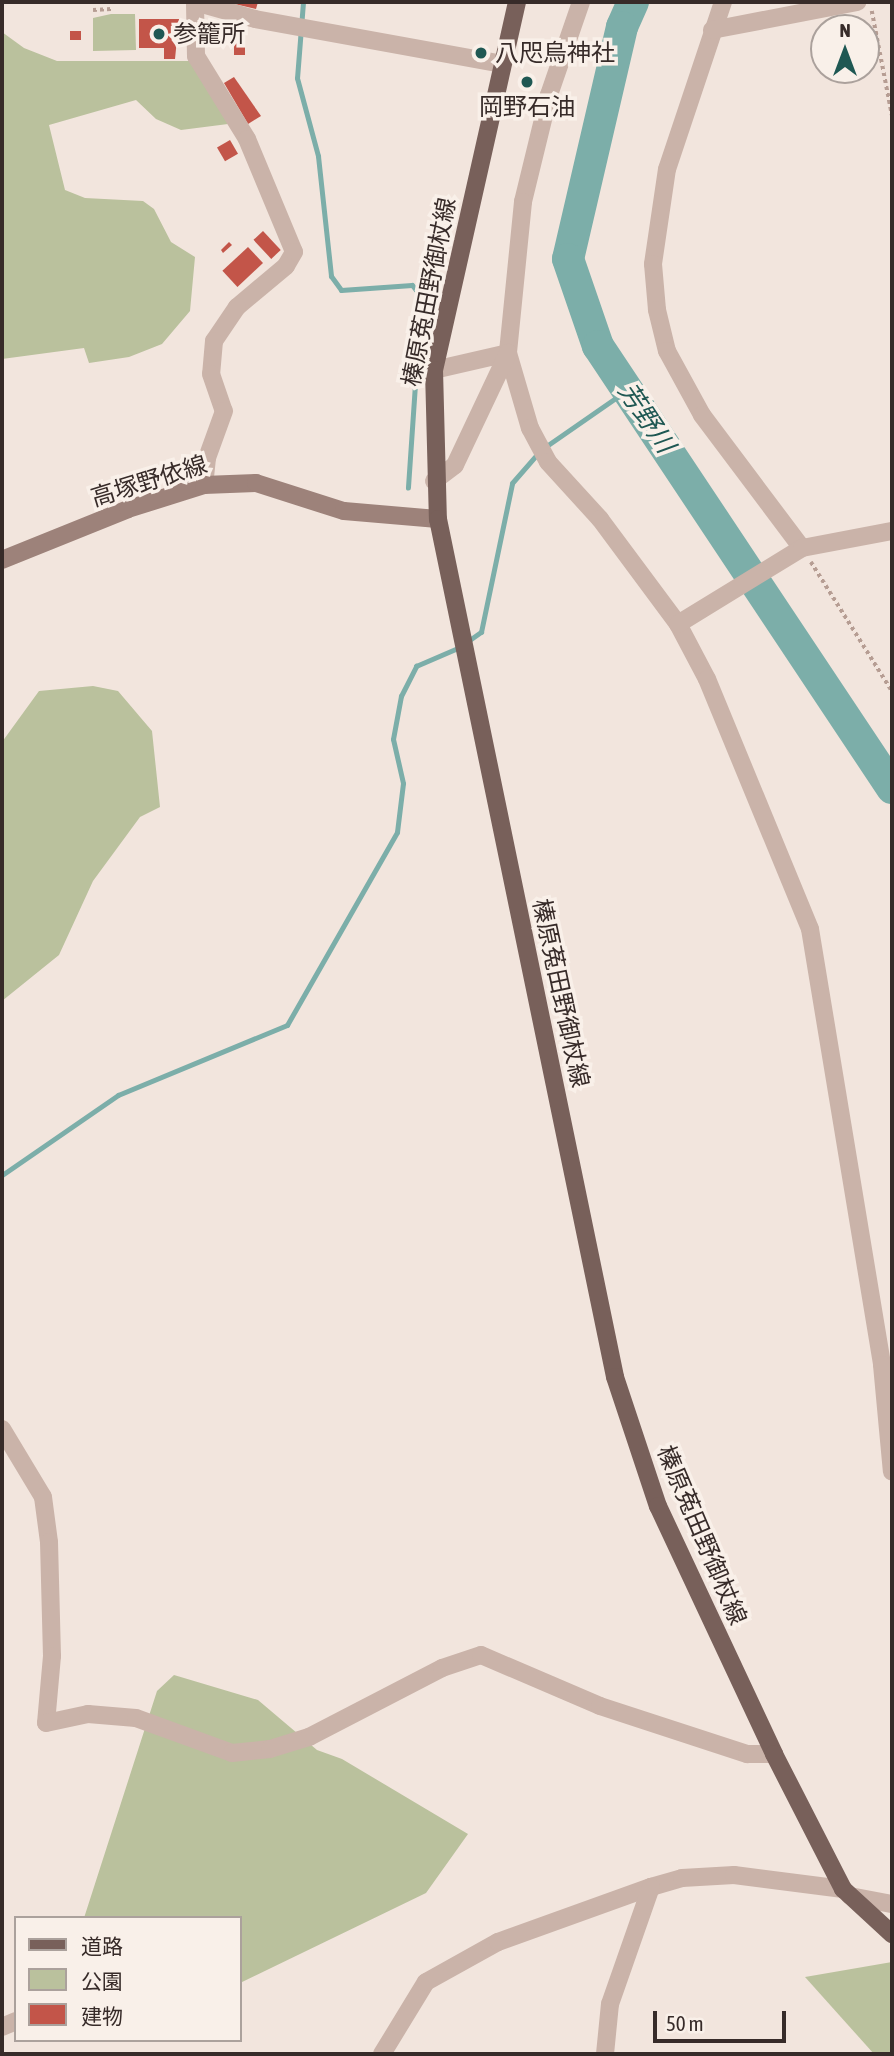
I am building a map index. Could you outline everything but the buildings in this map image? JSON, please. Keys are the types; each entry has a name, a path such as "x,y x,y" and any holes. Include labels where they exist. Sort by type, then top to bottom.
{"main road":[{"name":"榛原菟田野御杖線","path":"517,2 434,370 434,481 438,519 615,1377 658,1506 774,1754 847,1893 892,1934"},
{"name":"高塚野依線","path":"2,560 128,509 204,485 256,483 344,511 438,519"}],"street":[{"path":"434,481 455,465 508,353 523,202 549,95 581,2"},
{"path":"723,2 667,169 653,264 657,310 667,351 702,415 797,552"},
{"path":"712,30 857,2"},
{"path":"204,485 207,458 224,411 211,374 214,341 237,307 286,266 294,252 247,139 197,56 195,3 320,31 502,64"},
{"path":"434,370 508,353"},
{"path":"508,353 530,428 548,462 600,519 682,621 810,929 883,1365 892,1472"},
{"path":"682,621 797,552 892,531"},
{"path":"2,1429 43,1497 48,1530 52,1656 47,1723 88,1714 136,1718 232,1753 270,1749 369,1709 442,1668 481,1656 600,1706 747,1754 774,1754"},
{"path":"382,2054 426,1982 498,1942 651,1887 682,1878 734,1875 847,1893 892,1905"},
{"path":"605,2054 610,2004 651,1887"}],"path":[{"path":"871,2 892,115"},
{"path":"93,10 111,9"},
{"path":"797,552 892,691"}],"green space":[{"path":"111,14 135,14 136,50 93,51 93,18"},
{"path":"2,32 24,48 57,61 195,61 228,124 181,130 156,119 136,100 49,125 65,190 85,198 143,201 154,209 171,242 195,257 190,311 162,344 129,357 89,363 84,348 2,359"},
{"path":"93,686 118,691 152,731 160,807 140,817 93,881 59,955 2,1001 2,742 39,691"},
{"path":"174,1675 258,1700 317,1750 342,1759 468,1834 426,1893 242,1982 242,1916 85,1916 157,1691"},
{"path":"892,1962 892,2054 874,2054 805,1977"}],"waterway":[{"path":"303,2 297,78 318,156 331,276 341,290 412,285 421,296 408,488"},
{"name":"芳野川","path":"633,2 622,27 568,259 598,346 892,788"},
{"path":"545,447 627,390"},
{"path":"468,641 481,632 512,483 538,453"},
{"path":"2,1175 118,1095 287,1025 397,832 403,783 393,739 401,696 416,666 460,647"}],"place":[{"name":"参籠所","path":"159,34"},
{"name":"八咫烏神社","path":"481,53"},
{"name":"岡野石油","path":"527,82"}]}
